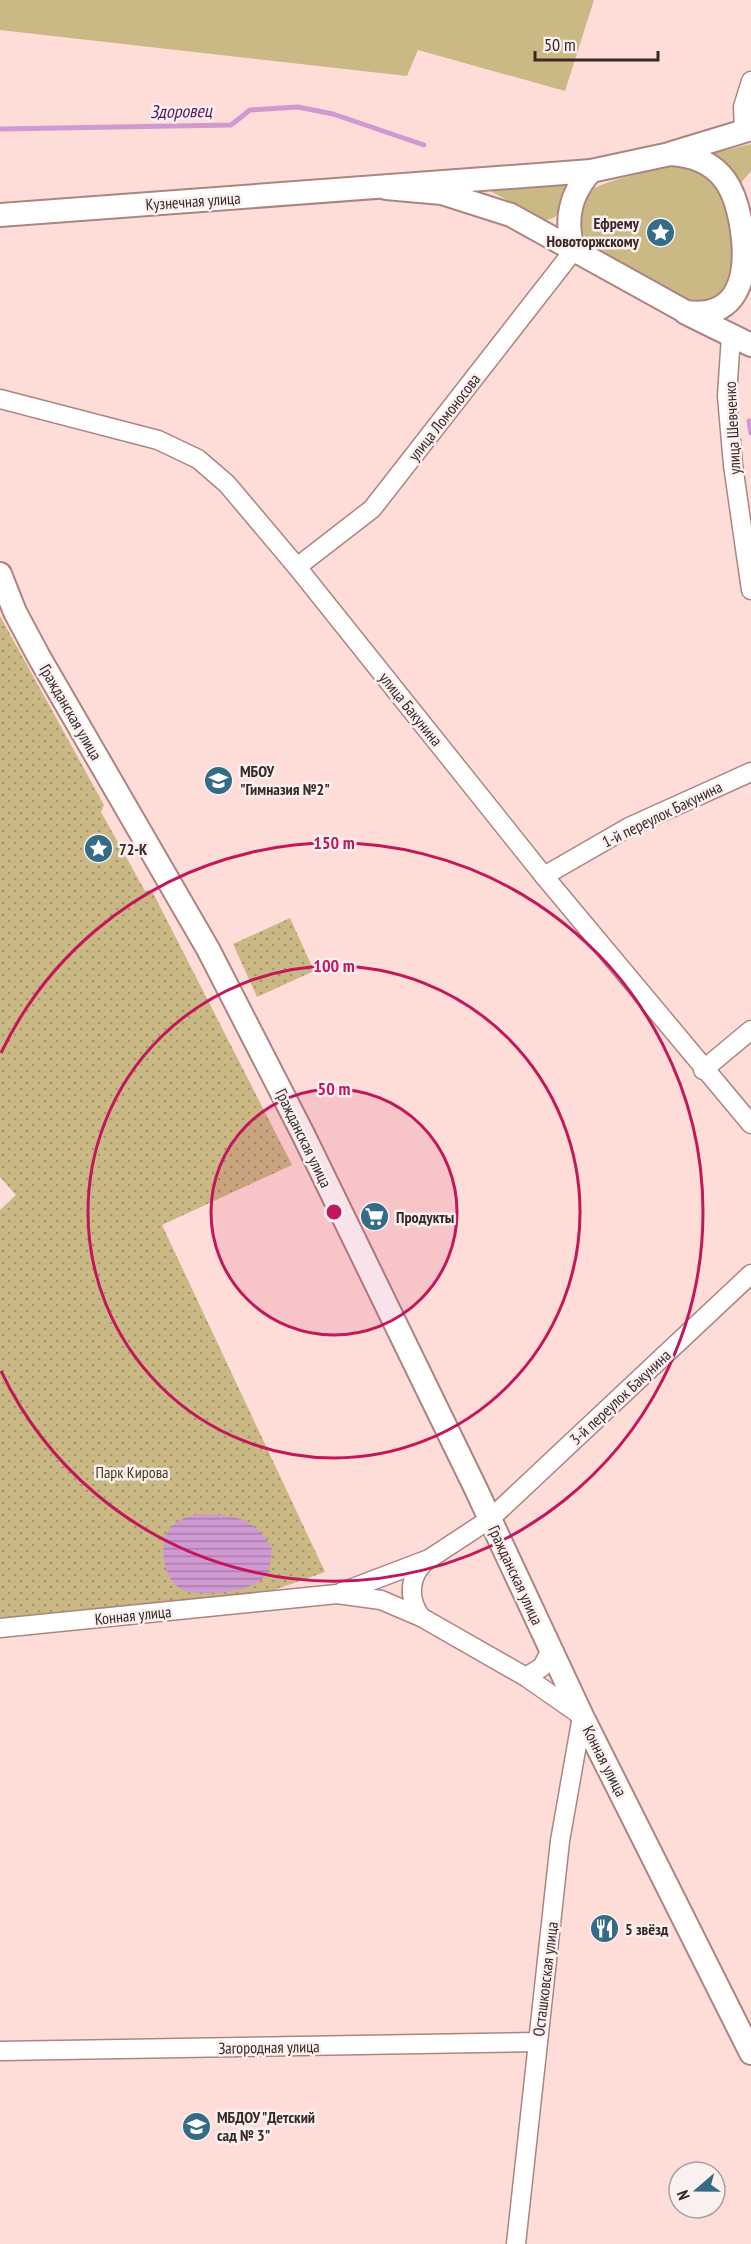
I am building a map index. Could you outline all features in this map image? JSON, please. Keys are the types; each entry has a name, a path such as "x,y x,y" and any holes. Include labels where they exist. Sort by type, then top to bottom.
{"main road":[{"path":"386,188 591,171 670,154 747,130"},
{"path":"670,154 696,159 718,173 734,194 741,219 751,290"},
{"path":"574,250 569,230 571,208 578,188 591,171"},
{"path":"741,219 751,187"},
{"path":"386,188 424,190 477,202 527,223 679,310 741,341"},
{"name":"Кузнечная улица","path":"0,215 386,188"},
{"path":"679,310 702,313 723,305 739,289 744,274 745,259"},
{"name":"Гражданская улица","path":"0,574 15,612 39,657 208,949 303,1134 490,1519 582,1716"},
{"name":"Конная улица","path":"582,1716 751,2053"}],"street":[{"path":"747,130 743,107 751,81"},
{"name":"улица Ломоносова","path":"297,567 372,509 574,250"},
{"name":"улица Шевченко","path":"741,341 728,396 733,465 751,590"},
{"name":"улица Бакунина","path":"0,399 158,440 198,459 227,484 297,567 543,876 703,1070 751,1124"},
{"name":"1-й переулок Бакунина","path":"543,876 629,826 751,772"},
{"path":"703,1070 751,1030"},
{"name":"3-й переулок Бакунина","path":"490,1519 751,1274"},
{"name":"Конная улица","path":"337,1594 429,1559 490,1519"},
{"path":"421,1617 412,1600 412,1581 429,1559"},
{"name":"Конная улица","path":"0,1628 337,1594 381,1600 421,1617 526,1677 582,1716"},
{"path":"526,1677 542,1667 551,1650"},
{"name":"Осташковская улица","path":"516,2244 560,1841 582,1716"},
{"name":"Загородная улица","path":"0,2051 537,2042"}],"green space":[{"path":"0,0 594,0 565,91 418,50 407,76 0,30"},
{"path":"751,144 751,171 739,185 714,153"},
{"path":"681,164 711,176 725,201 737,261 728,291 709,303 683,297 645,279 594,246 586,238 581,227 581,208 589,192 618,179"},
{"path":"567,183 571,187 562,208 551,219 545,220 492,192 492,189"},
{"name":"Парк Кирова","path":"0,616 104,805 101,812 145,891 152,891 292,1165 162,1225 325,1572 257,1596 0,1618 0,1210 16,1195 0,1177"},
{"path":"290,918 314,971 257,997 233,944"}],"shaded area":[{"path":"199,1514 232,1517 258,1530 272,1549 269,1572 255,1584 227,1591 204,1593 178,1587 170,1578 165,1566 165,1540 176,1523"}],"waterway":[{"name":"Здоровец","path":"0,129 231,125 250,110 298,107 333,114 424,145"},
{"name":"Здоровец","path":"749,421 751,433"}],"place":[{"name":"Ефрему Новоторжскому","path":"660,232"},
{"name":"МБОУ \"Гимназия №2\"","path":"219,780"},
{"name":"72-К","path":"98,849"},
{"name":"Продукты","path":"375,1217"},
{"name":"5 звёзд","path":"604,1929"},
{"name":"МБДОУ \"Детский сад № 3\"","path":"196,2126"}]}
